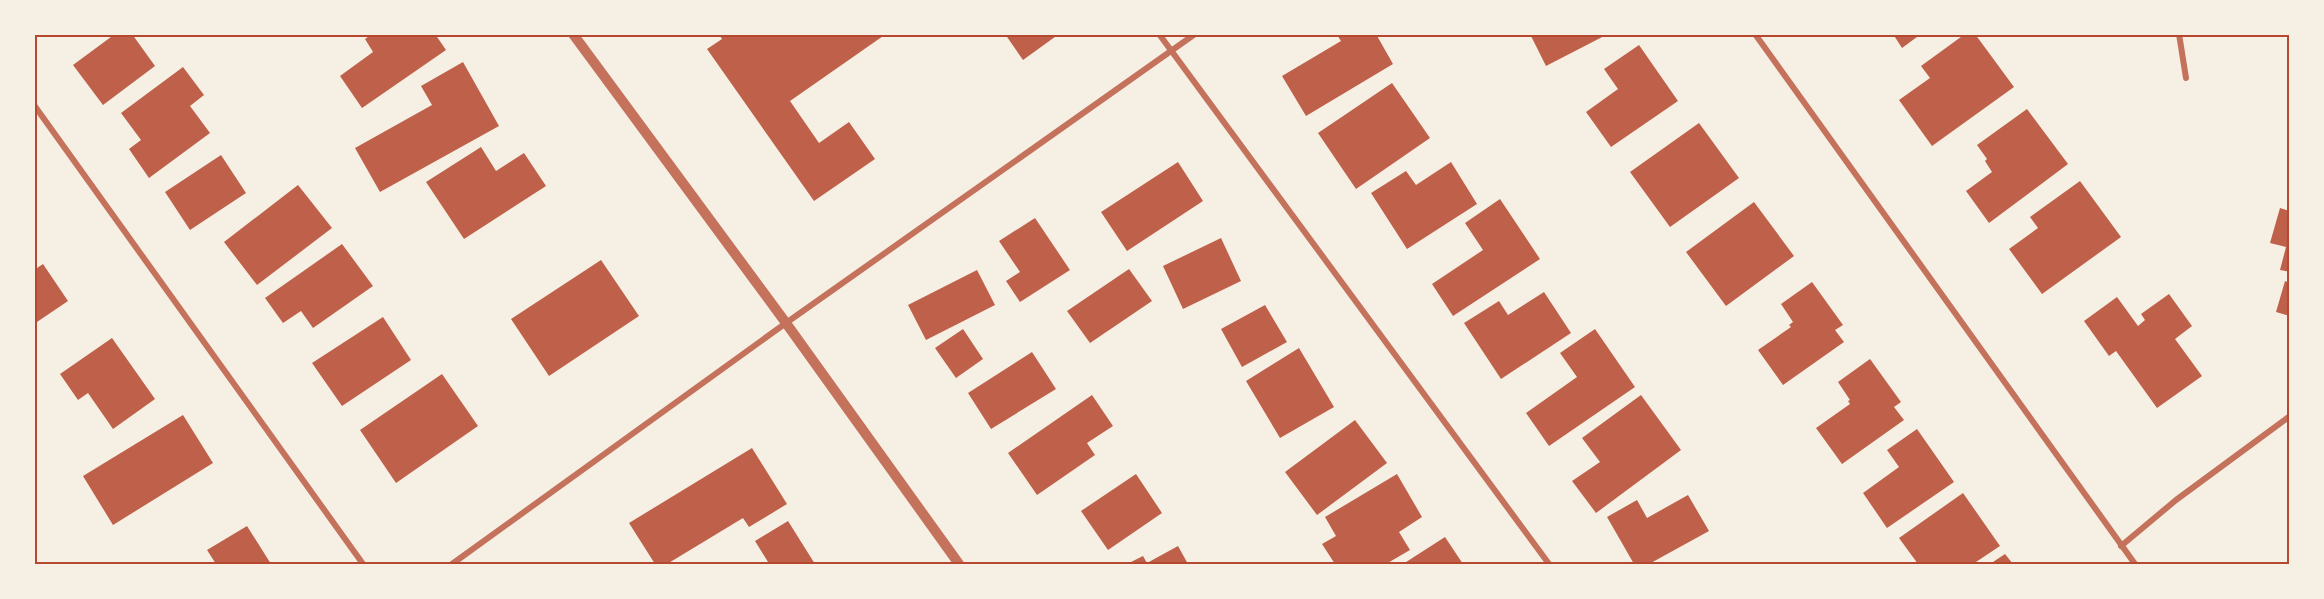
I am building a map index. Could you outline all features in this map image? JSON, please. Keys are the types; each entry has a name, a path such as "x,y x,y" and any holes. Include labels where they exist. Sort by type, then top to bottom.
{"street":[{"path":"573,34 786,323 959,564"},
{"path":"1160,34 1550,564"},
{"path":"452,564 786,323 1195,34"},
{"path":"1755,34 2135,564"},
{"path":"2179,34 2186,78"},
{"path":"34,105 363,564"},
{"path":"2121,546 2176,500 2289,416"}],"building":[{"path":"115,34 132,34 155,66 103,105 73,65"},
{"path":"372,34 435,34 446,50 362,108 340,76 373,52 365,39"},
{"path":"719,34 886,34 790,101 819,143 849,122 875,159 814,201 707,49 722,39"},
{"path":"1005,34 1059,34 1023,60"},
{"path":"1376,34 1393,64 1306,116 1282,76 1341,41 1337,35"},
{"path":"1530,34 1608,34 1546,66"},
{"path":"1893,34 1921,34 1902,48"},
{"path":"1965,34 1975,34 2014,87 1932,146 1899,100 1930,78 1921,66"},
{"path":"1639,45 1678,101 1611,147 1586,112 1618,89 1604,69"},
{"path":"463,62 499,126 380,192 355,148 432,105 421,86"},
{"path":"183,67 204,95 190,106 210,133 149,178 129,149 141,140 121,113"},
{"path":"1392,83 1430,138 1356,189 1318,133"},
{"path":"2027,109 2068,164 1989,223 1966,191 1992,172 1985,161 1987,159 1977,145"},
{"path":"1699,123 1739,178 1670,227 1630,172"},
{"path":"481,147 496,171 524,153 546,186 464,239 426,182"},
{"path":"221,155 246,193 190,230 165,192"},
{"path":"1178,162 1203,201 1127,251 1101,212"},
{"path":"1451,162 1477,204 1407,249 1371,193 1406,171 1416,185"},
{"path":"2080,181 2121,237 2042,294 2009,249 2038,228 2030,217"},
{"path":"298,185 332,228 257,285 224,242"},
{"path":"1500,199 1540,259 1453,316 1432,284 1483,250 1465,223"},
{"path":"1754,202 1794,256 1726,306 1686,252"},
{"path":"2280,208 2290,211 2290,272 2280,270 2286,247 2270,243"},
{"path":"1035,218 1070,270 1020,302 1006,281 1020,272 999,241"},
{"path":"1221,238 1241,281 1183,309 1163,266"},
{"path":"342,244 373,286 313,328 301,311 283,323 265,298"},
{"path":"601,260 639,316 549,376 511,319"},
{"path":"43,264 68,301 34,324 34,270"},
{"path":"1129,269 1152,301 1090,343 1067,311"},
{"path":"977,270 995,305 926,340 908,305"},
{"path":"2285,281 2290,283 2290,316 2276,312"},
{"path":"1812,282 1843,325 1835,330 1844,342 1783,385 1758,350 1791,327 1789,325 1793,322 1781,304"},
{"path":"1544,292 1571,333 1501,379 1464,323 1499,301 1508,315"},
{"path":"2169,294 2192,326 2175,339 2202,376 2157,408 2116,351 2109,356 2084,321 2117,297 2138,326 2145,320 2141,314"},
{"path":"1265,305 1287,342 1242,367 1221,329"},
{"path":"383,317 411,360 342,406 312,363"},
{"path":"963,329 983,359 956,378 935,348"},
{"path":"1595,329 1635,387 1549,446 1526,413 1577,377 1560,353"},
{"path":"112,338 155,399 113,429 88,393 78,400 60,374"},
{"path":"1299,348 1334,407 1280,438 1246,381"},
{"path":"1032,352 1056,389 991,429 968,393"},
{"path":"1870,359 1901,402 1894,407 1904,420 1842,464 1816,428 1850,404 1848,401 1850,400 1838,382"},
{"path":"442,374 478,426 396,483 360,430"},
{"path":"1092,395 1113,426 1087,443 1095,455 1037,495 1008,453"},
{"path":"1641,395 1681,450 1596,513 1572,481 1600,462 1582,438"},
{"path":"183,415 213,463 113,525 83,476"},
{"path":"1355,420 1387,463 1317,515 1285,472"},
{"path":"1917,429 1954,482 1887,528 1863,493 1899,467 1887,450"},
{"path":"752,448 787,504 749,527 743,518 667,564 655,564 629,523"},
{"path":"1136,474 1162,513 1108,550 1081,511"},
{"path":"1397,474 1422,517 1399,532 1410,550 1386,564 1335,564 1322,544 1336,536 1325,517"},
{"path":"1963,493 2000,546 1973,564 1918,564 1899,538"},
{"path":"1688,495 1709,531 1649,564 1634,564 1607,517 1637,500 1647,518"},
{"path":"788,521 815,564 763,564 768,562 755,541"},
{"path":"247,526 271,564 216,564 207,550"},
{"path":"1445,537 1463,564 1403,564"},
{"path":"1178,546 1188,564 1127,564 1143,556 1147,563"},
{"path":"2005,554 2013,564 1990,564"}]}
